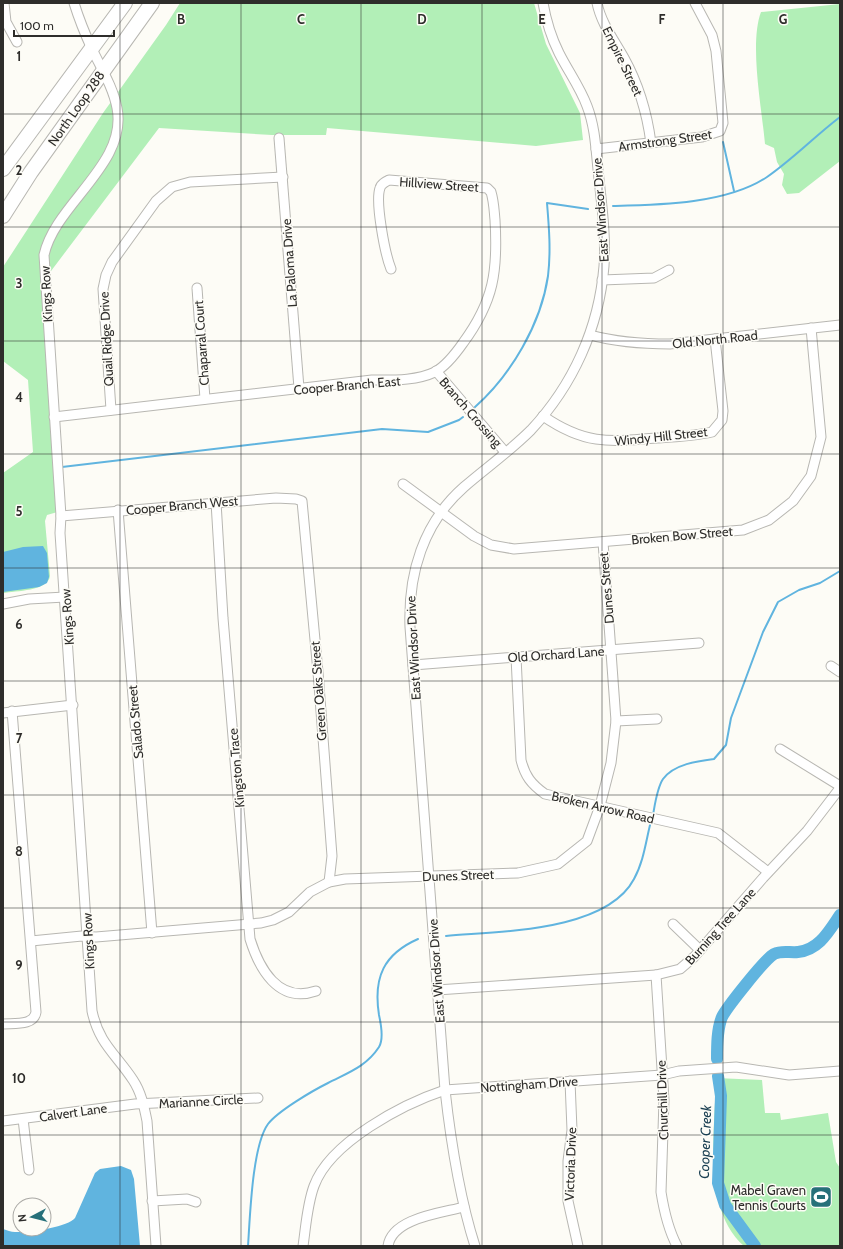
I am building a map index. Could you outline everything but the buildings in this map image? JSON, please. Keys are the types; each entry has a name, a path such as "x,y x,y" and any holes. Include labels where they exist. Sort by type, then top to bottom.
{"highway":[{"name":"North Loop 288","path":"3,168 125,3"},
{"name":"North Loop 288","path":"3,216 103,70 152,3"}],"street":[{"path":"4,3 6,22 16,42"},
{"name":"Kings Row","path":"74,3 92,49 103,70 117,109 115,135 104,161 52,234 44,255 61,516 60,533 89,937 92,1003 96,1024 107,1047 133,1080 144,1104 147,1121 156,1246"},
{"name":"East Windsor Drive","path":"476,1246 464,1207 451,1141 444,1090 410,613 412,581 424,541 441,512 464,488 543,416 563,390 590,335 599,304 604,239 593,124 588,107 553,40 543,3"},
{"name":"Empire Street","path":"597,3 605,26 624,59 638,88 646,112 651,143"},
{"name":"Armstrong Street","path":"596,149 702,137 717,133 723,126 716,51 712,35 695,3"},
{"name":"La Paloma Drive","path":"279,138 299,388"},
{"name":"Quail Ridge Drive","path":"111,410 103,289 106,276 112,262 126,245 152,206 164,193 178,185 190,182 283,177"},
{"name":"Hillview Street","path":"391,269 383,240 379,197 380,188 384,183 389,180 487,188"},
{"name":"Cooper Branch East","path":"54,417 372,380 403,380 436,371 456,353 474,328 484,309 493,285 497,263 497,238 493,200 491,192 487,188"},
{"path":"602,280 654,278 669,270"},
{"name":"Chaparral Court","path":"197,288 205,399"},
{"name":"Old North Road","path":"590,335 608,340 647,344 716,339 840,324"},
{"name":"Broken Bow Street","path":"403,484 474,536 491,545 502,547 514,548 603,542 743,530 769,520 793,501 811,476 821,437 811,328"},
{"name":"Windy Hill Street","path":"543,416 569,432 598,441 630,441 712,432 722,420 723,411 716,339"},
{"name":"Branch Crossing","path":"436,371 505,452"},
{"name":"Cooper Branch West","path":"61,516 118,510 276,498 296,498 302,501"},
{"name":"Green Oaks Street","path":"302,501 304,507 318,672 332,856 329,882"},
{"name":"Kingston Trace","path":"216,502 223,618 248,925 253,951 260,966 273,982 289,992 307,994 316,991"},
{"name":"Salado Street","path":"118,510 152,933"},
{"name":"Dunes Street","path":"31,941 248,925 273,920 289,912 310,892 329,882 345,879 518,873 558,864 587,841 600,806 611,763 616,721 603,542"},
{"path":"3,604 29,599 65,597"},
{"name":"Old Orchard Lane","path":"413,665 699,643"},
{"name":"Broken Arrow Road","path":"516,657 520,760 524,773 532,785 545,794 718,833 768,872"},
{"path":"831,666 840,672"},
{"path":"3,1024 33,1020 36,1012 31,941 8,712 73,705"},
{"path":"616,721 657,719"},
{"path":"780,750 840,787"},
{"name":"Burning Tree Lane","path":"437,990 656,975 680,969 700,950 768,872 807,832 840,787"},
{"path":"673,924 700,950"},
{"name":"Churchill Drive","path":"656,975 665,1121 661,1192 671,1233 678,1246"},
{"name":"Nottingham Drive","path":"303,1246 308,1205 314,1185 319,1174 335,1154 350,1140 402,1109 427,1096 444,1090 662,1075 679,1071 736,1067 789,1075 840,1071"},
{"name":"Victoria Drive","path":"570,1081 572,1130 568,1161 568,1201 578,1246"},
{"name":"Marianne Circle","path":"144,1104 258,1098"},
{"name":"Calvert Lane","path":"3,1121 144,1104"},
{"path":"24,1119 29,1170"},
{"path":"152,1201 187,1200 196,1202"},
{"path":"388,1246 392,1234 400,1227 436,1213 464,1207"}],"green space":[{"path":"180,3 534,3 546,44 580,113 583,140 536,146 327,128 326,135 272,135 159,128 45,279 61,511 47,515 45,521 50,576 48,581 44,585 31,589 3,593 3,473 33,452 28,380 3,361 3,267 103,113"},
{"path":"840,4 840,161 799,193 787,194 782,185 784,174 777,162 774,148 765,144 756,59 756,41 761,12"},
{"path":"716,1078 762,1080 765,1113 780,1113 781,1120 828,1113 836,1162 840,1168 840,1246 744,1246 731,1231 722,1212 716,1190 713,1144"}],"water":[{"path":"43,546 47,553 49,577 47,583 39,587 3,592 3,552 23,547"},
{"path":"121,1166 131,1170 134,1179 140,1246 3,1246 3,1229 12,1231 12,1237 52,1237 52,1228 75,1218 95,1173 100,1169"}],"waterway":[{"path":"613,206 671,204 713,198 733,193 751,186 777,170 840,117"},
{"path":"723,142 734,191"},
{"path":"475,407 501,380 512,364 522,348 539,312 549,267 547,203 588,209"},
{"path":"62,467 382,429 428,432 463,417"},
{"path":"653,815 659,787 663,779 668,774 673,770 687,764 714,759 726,745 731,718 763,632 778,602 799,590 820,583 840,571"},
{"path":"446,936 521,930 549,926 576,919 600,910 620,896 634,879 642,858 651,821"},
{"name":"Cooper Creek","path":"717,1059 718,1032 722,1017 755,973 774,954 783,952 798,952 812,948 818,944 840,915"},
{"path":"248,1246 255,1165 258,1148 268,1124 279,1113 321,1087 356,1069 374,1054 381,1044 382,1036 378,1001 380,978 389,960 406,945 418,939"},
{"name":"Cooper Creek","path":"718,1076 721,1096 718,1183 725,1205 755,1246"}],"place":[{"name":"Mabel Graven Tennis Courts","path":"821,1197"}]}
